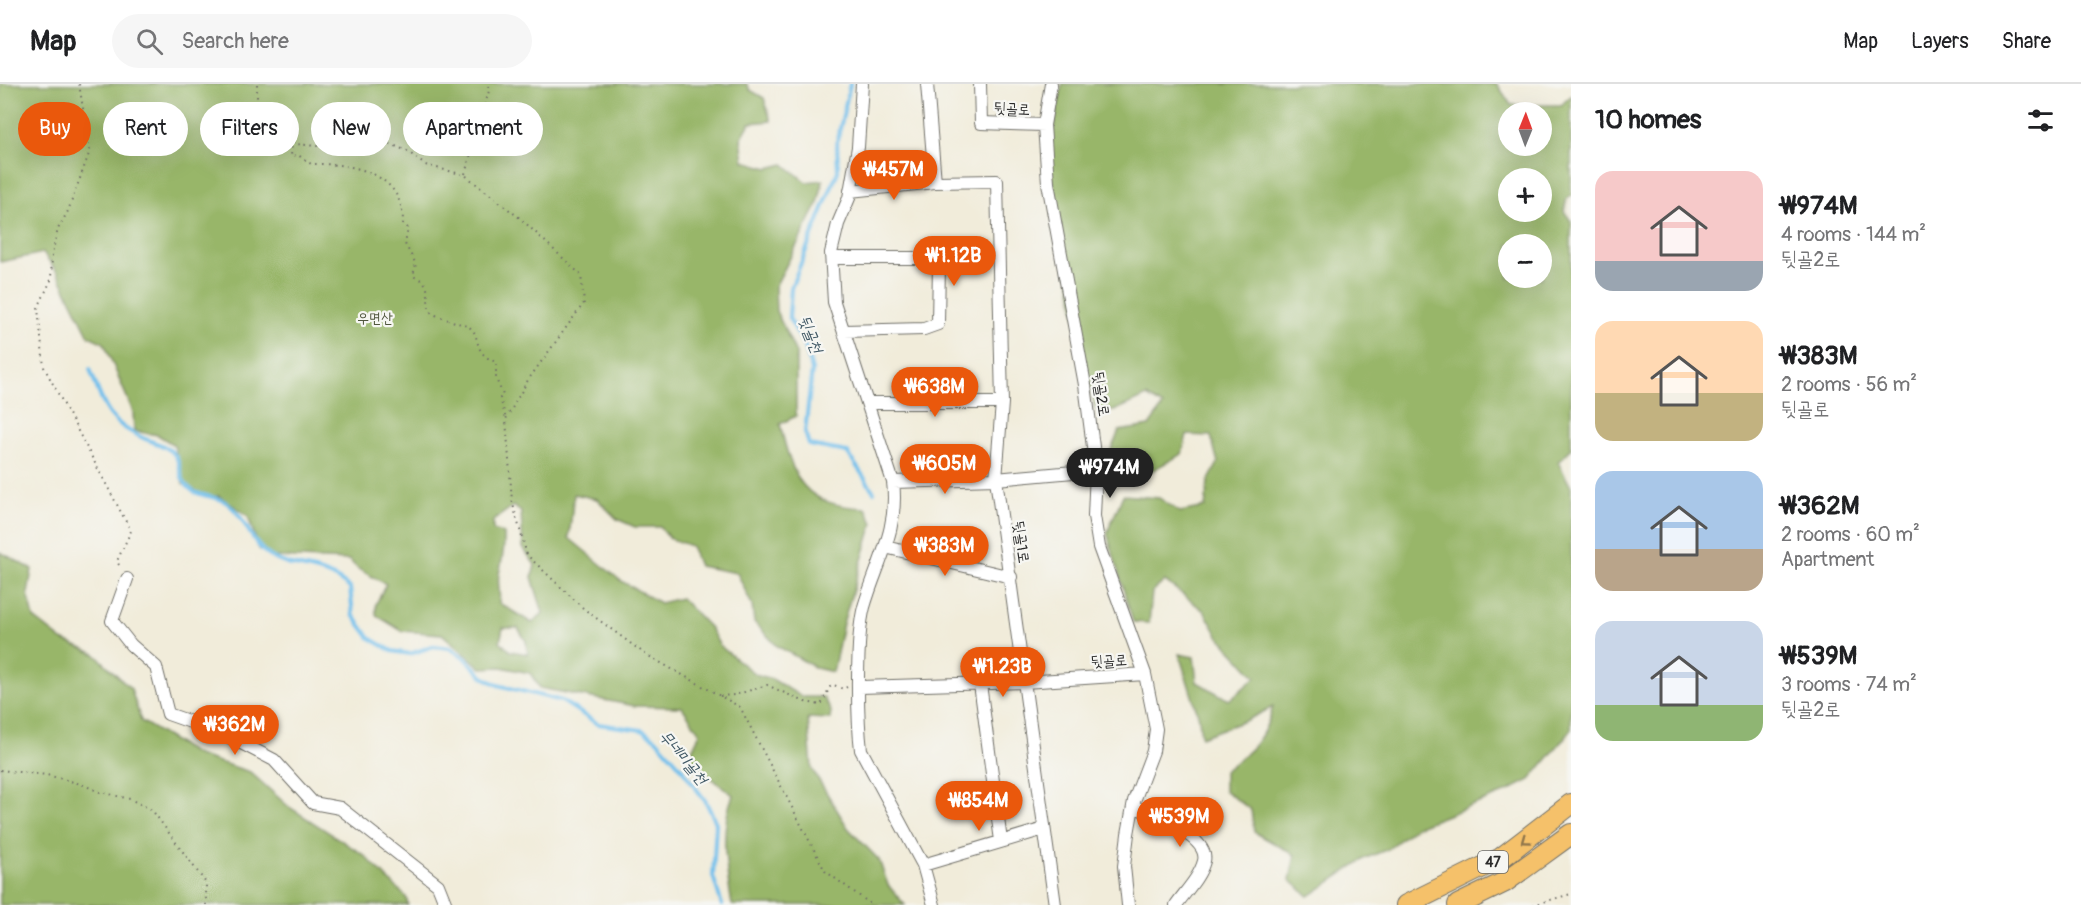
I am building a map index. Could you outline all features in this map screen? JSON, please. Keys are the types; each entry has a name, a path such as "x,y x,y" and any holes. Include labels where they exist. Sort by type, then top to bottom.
{"main road":[{"name":"47","path":"1406,905 1501,858 1571,804"},
{"name":"47","path":"1458,905 1505,882 1571,834"}],"street":[{"path":"862,84 858,147 850,190 838,224 832,258 834,303 893,482 894,523 864,609 860,631 861,750 923,865 934,905"},
{"path":"850,190 934,182 927,84"},
{"name":"뒷골로","path":"980,84 981,123 1044,125"},
{"name":"뒷골2로","path":"1051,84 1044,125 1051,205 1085,385 1096,470 1094,516 1099,548 1145,674 1156,729 1153,751 1133,806 1124,866 1128,905"},
{"name":"뒷골1로","path":"934,182 997,181 1002,403 996,479 1055,905"},
{"path":"832,258 926,258 939,262 938,324 924,329 844,331"},
{"path":"868,403 1002,403"},
{"path":"893,482 996,479 1096,470"},
{"path":"885,547 1011,577"},
{"path":"127,579 112,621 131,645 156,667 168,714 222,732 274,760 313,802 340,808 438,885 446,905"},
{"name":"뒷골로","path":"860,685 980,684 1145,674"},
{"path":"980,684 1001,842"},
{"path":"1133,806 1177,827 1202,847 1205,859 1199,873 1176,905"},
{"path":"923,865 1044,829"}],"path":[{"path":"79,84 90,151 72,201 58,229 52,254 51,280 38,308 44,367 131,531 117,561 127,579"},
{"path":"257,84 257,102"},
{"path":"465,175 489,91 488,84"},
{"path":"299,144 337,148 354,137 380,139 407,152 425,165 465,175 521,219 581,275 584,303 528,380 506,419"},
{"path":"299,156 311,164 329,163 369,170 393,187 403,224 408,228 405,244 416,264 413,275 421,278 427,287 430,310 435,316 453,319 471,328 484,356 496,362 496,379 503,396 500,398 506,419 512,501 527,555 584,609 645,654 740,707 825,871 872,905"},
{"path":"720,696 744,693 767,685 804,702 821,705 830,687 834,685 843,689 860,685"},
{"path":"0,770 47,775 130,799 152,810 206,883 206,905"},
{"path":"1533,905 1571,894"}],"green space":[{"name":"우면산","path":"0,84 747,84 750,90 764,98 771,121 750,123 741,139 744,161 768,168 784,164 806,182 823,180 818,204 775,287 776,311 796,353 796,416 780,424 796,475 804,486 828,502 866,508 873,523 843,623 833,672 816,668 777,646 754,622 752,605 737,573 699,566 691,546 669,538 660,527 635,527 617,519 597,499 574,494 569,538 621,581 660,603 681,598 710,628 720,646 755,674 772,679 802,697 823,697 831,711 830,719 808,718 812,769 848,828 879,860 888,885 905,905 732,905 725,835 733,795 692,763 692,750 700,733 682,707 635,706 540,688 530,673 501,667 481,668 442,634 402,631 376,615 376,604 386,584 358,569 349,560 273,557 259,549 248,516 219,496 207,497 183,484 174,445 158,435 134,431 133,412 104,343 89,336 57,272 43,253 0,262","holes":["513,506 521,512 523,548 535,565 532,577 543,613 532,623 499,603 499,577 504,550 504,534 493,530 493,521","503,628 518,628 526,641 528,654 510,651 500,641"]},
{"path":"1062,84 1497,84 1509,102 1498,102 1498,156 1552,156 1552,105 1561,105 1571,96 1571,195 1567,198 1564,211 1571,221 1571,449 1558,462 1571,487 1571,730 1530,780 1502,794 1416,827 1388,849 1366,858 1309,896 1290,880 1295,855 1254,832 1251,810 1224,790 1224,771 1242,757 1261,737 1273,707 1247,720 1201,737 1199,718 1179,654 1194,657 1197,682 1229,700 1256,677 1219,637 1204,611 1165,581 1152,592 1149,623 1133,622 1107,533 1123,495 1159,498 1180,512 1205,507 1208,482 1218,463 1211,436 1187,435 1182,454 1151,471 1117,471 1110,452 1119,431 1149,426 1163,406 1147,396 1114,411 1096,410 1086,375 1050,169 1049,150"},
{"path":"0,552 32,569 28,594 34,618 62,640 95,654 131,689 141,721 197,755 250,772 289,807 364,855 406,897 408,905 0,905"}],"waterway":[{"name":"뒷골천","path":"850,84 837,142 838,171 791,288 789,318 805,346 812,370 805,432 809,445 847,452 874,492"},
{"name":"무네미골천","path":"90,369 103,402 113,418 131,432 172,452 188,487 197,493 227,503 239,515 263,551 279,561 329,575 350,588 353,615 370,638 392,651 410,654 433,646 450,648 465,658 483,677 498,685 562,701 598,724 642,730 656,739 680,766 706,802 716,823 713,876 722,905"}]}
